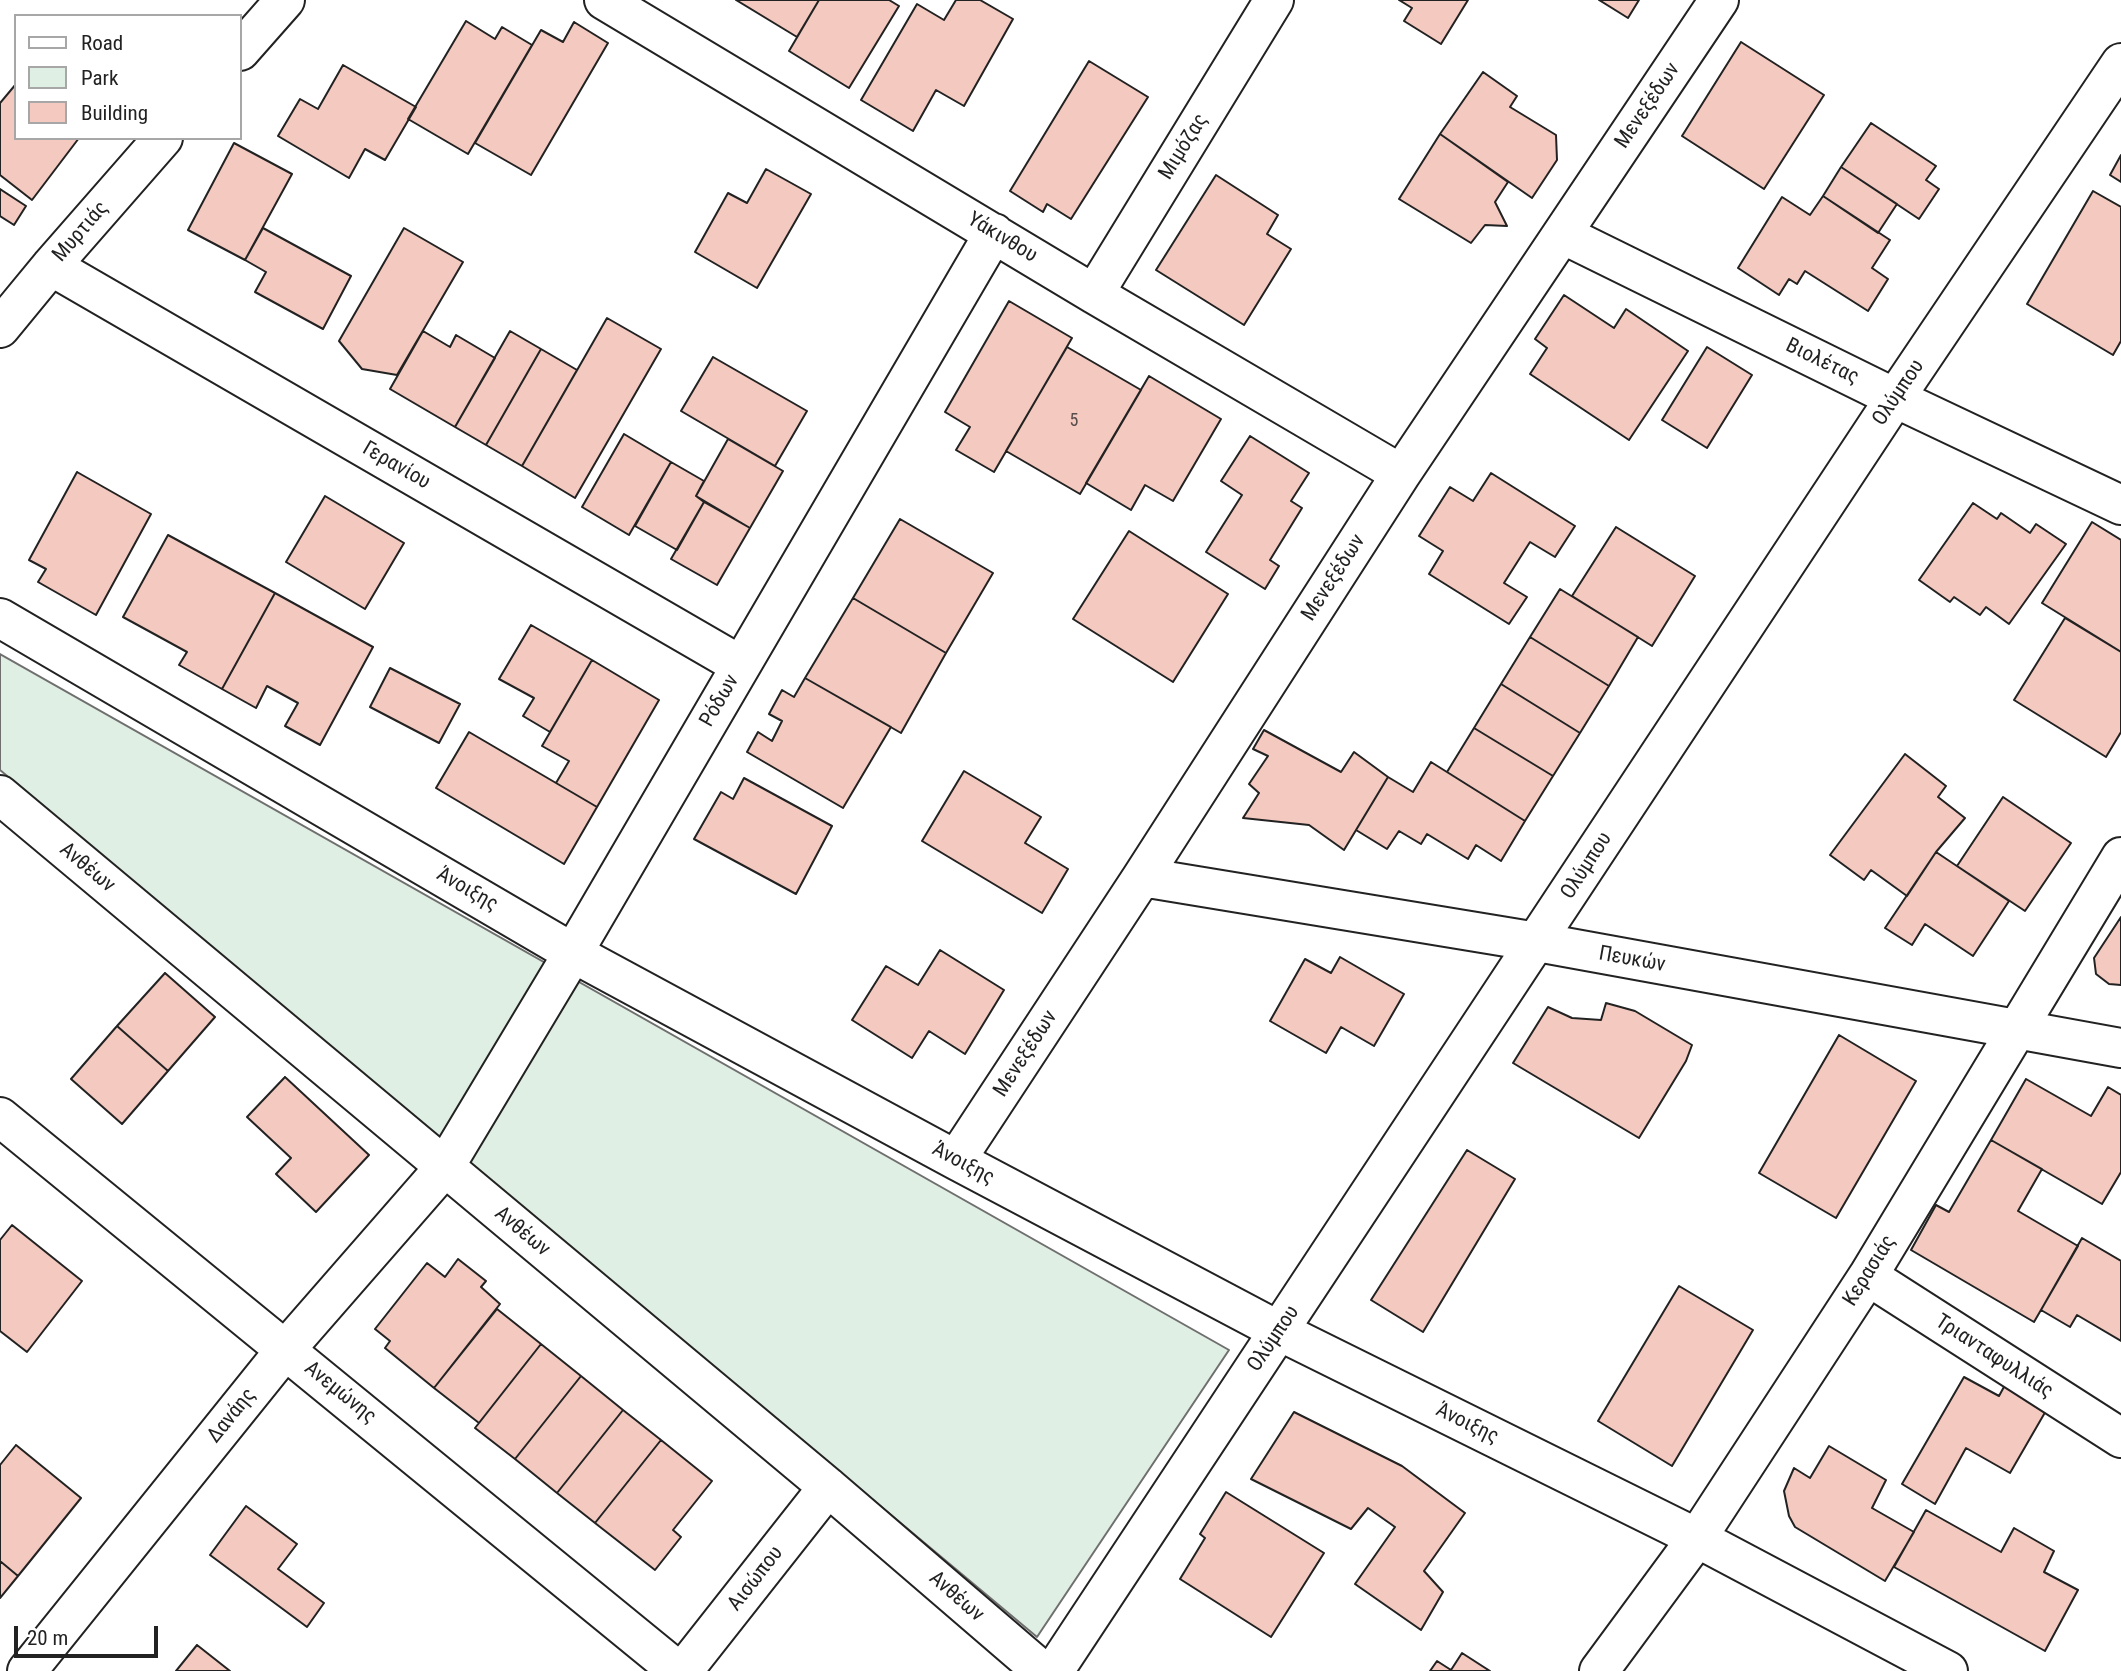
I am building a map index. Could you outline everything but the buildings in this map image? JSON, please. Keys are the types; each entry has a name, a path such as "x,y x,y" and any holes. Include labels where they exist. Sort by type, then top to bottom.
{"street":[{"path":"242,49 285,0"},
{"name":"Υάκινθου","path":"604,0 1094,294 1401,474"},
{"name":"Μιμόζας","path":"1094,294 1274,0"},
{"name":"Μενεξέδων","path":"956,1160 1401,474 1719,0"},
{"name":"Ολύμπου","path":"1054,1671 1895,398 2121,63"},
{"name":"Μυρτιάς","path":"0,328 161,140"},
{"name":"Ρόδων","path":"444,1168 573,953 994,233"},
{"name":"Βιολέτας","path":"1562,234 1895,398 2121,505"},
{"name":"Γερανίου","path":"51,266 740,665"},
{"name":"Άνοιξης","path":"0,618 573,953 1279,1331 1697,1538 1948,1671"},
{"name":"Ανθέων","path":"0,796 828,1487 1042,1671"},
{"name":"Κερασιάς","path":"1599,1671 1697,1538 1868,1276 2121,857"},
{"name":"Πευκών","path":"1142,877 1537,942 2121,1048"},
{"name":"Ανεμώνης","path":"0,1117 678,1671"},
{"name":"Δανάης","path":"27,1671 286,1349 444,1168"},
{"name":"Τριανταφυλλιάς","path":"1868,1276 2121,1438"},
{"name":"Αισώπου","path":"683,1671 828,1487"}],"green space":[{"path":"0,654 1229,1350 1037,1637 0,770"}]}
